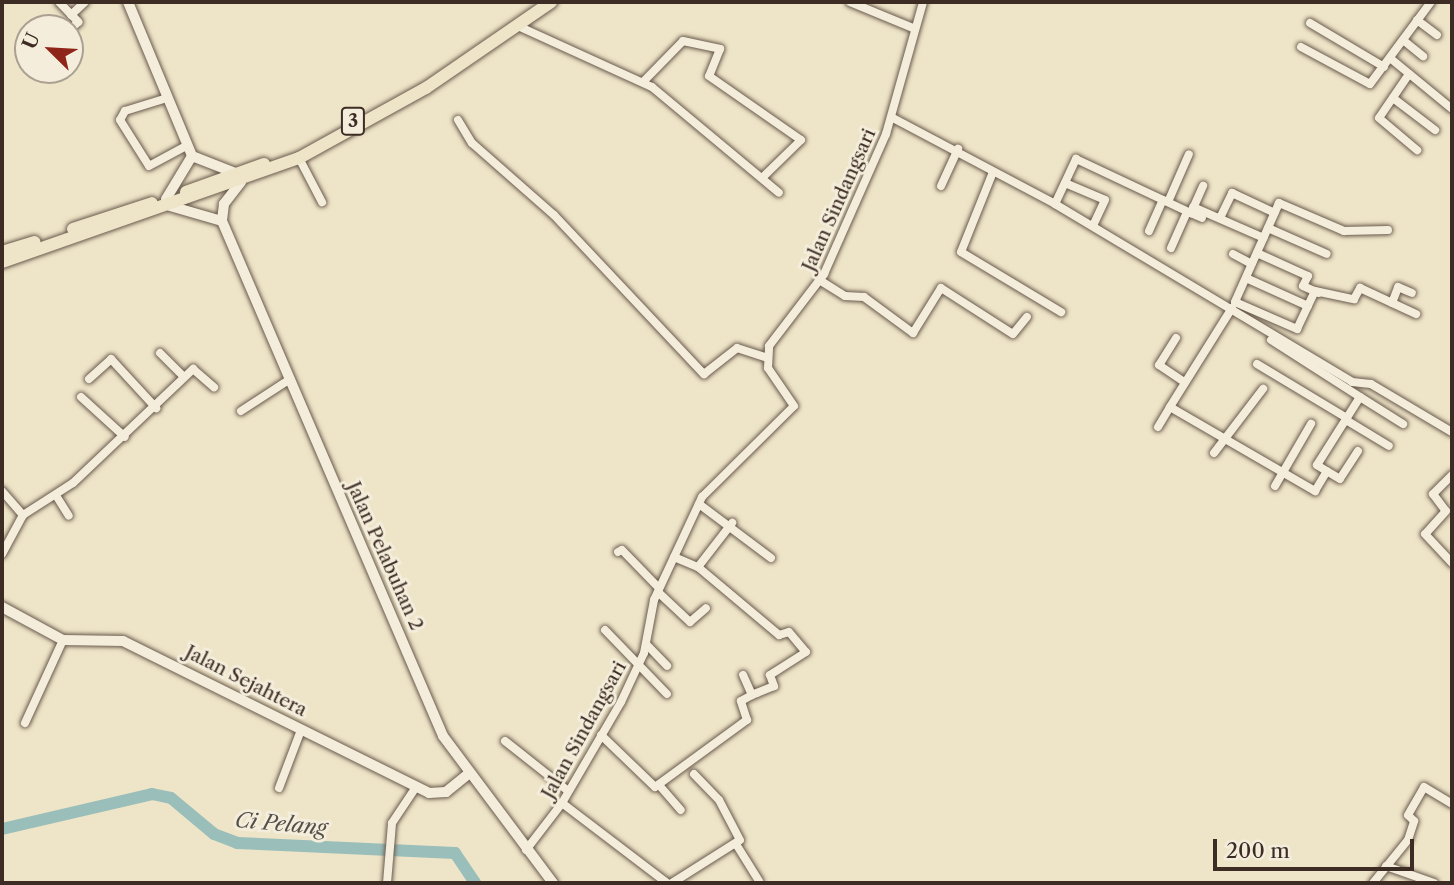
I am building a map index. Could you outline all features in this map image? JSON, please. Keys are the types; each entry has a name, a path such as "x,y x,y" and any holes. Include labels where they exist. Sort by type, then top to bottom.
{"main road":[{"path":"128,2 192,156 243,179 224,204 222,221 168,202 192,156"},
{"name":"3","path":"7,256 299,158 460,61 513,26 537,2"},
{"path":"513,26 551,2"},
{"name":"3","path":"243,179 460,61"},
{"name":"Jalan Pelabuhan 2","path":"222,221 443,736 467,775 553,883"},
{"name":"Jalan Sejahtera","path":"2,607 63,640 123,641 416,787 440,794 467,775"}],"street":[{"path":"72,14 85,2"},
{"path":"850,2 913,28"},
{"name":"Jalan Sindangsari","path":"526,850 562,803 638,666 647,645 659,590 699,504 794,406 767,358 772,340 821,281 891,117 913,28 923,2"},
{"path":"1301,47 1367,85 1384,67 1431,2"},
{"path":"1418,20 1437,35"},
{"path":"1310,23 1384,67"},
{"path":"513,26 643,82 779,194"},
{"path":"1403,40 1423,56"},
{"path":"643,82 684,41 719,48 709,76 801,140 762,178"},
{"path":"1390,58 1452,109"},
{"path":"1409,74 1379,121 1417,150"},
{"path":"167,98 125,111 120,120 149,166 188,145"},
{"path":"1393,98 1435,130"},
{"path":"891,117 958,149 993,172 1055,204 1231,308 1452,432"},
{"path":"458,120 472,143 554,215 700,371 706,374 737,348 767,358"},
{"path":"941,186 958,149"},
{"path":"1149,231 1189,154"},
{"path":"299,158 322,202"},
{"path":"1055,204 1076,159 1202,218"},
{"path":"993,172 961,252 1061,312"},
{"path":"1065,183 1105,200 1094,224"},
{"path":"1171,248 1203,186"},
{"path":"1220,218 1232,193 1275,213"},
{"path":"1158,427 1231,308 1279,204 1344,231 1388,230"},
{"path":"1190,211 1220,218 1264,238"},
{"path":"1268,228 1327,254"},
{"path":"1257,253 1308,276 1303,286 1341,302 1343,297 1354,299 1360,288 1416,314"},
{"path":"1233,254 1252,264"},
{"path":"1246,278 1308,306"},
{"path":"821,281 845,296 864,297 913,333 941,288 1013,334 1027,317"},
{"path":"1392,303 1398,287 1412,293"},
{"path":"1199,289 1231,308 1297,329 1315,291"},
{"path":"1231,308 1238,321"},
{"path":"1213,337 1223,343"},
{"path":"1176,338 1159,365 1184,382"},
{"path":"1271,341 1403,424"},
{"path":"160,353 184,377"},
{"path":"89,379 111,359 156,408"},
{"path":"1257,364 1389,446"},
{"path":"2,554 23,515 57,497 156,408 192,369 214,387"},
{"path":"241,411 290,379"},
{"path":"1214,453 1234,420 1241,424 1263,389"},
{"path":"81,397 125,437"},
{"path":"1358,451 1340,479 1317,465 1360,397"},
{"path":"1170,407 1315,491 1327,471"},
{"path":"1275,486 1311,424"},
{"path":"1452,475 1433,494 1447,511 1425,535 1452,563"},
{"path":"2,491 23,515"},
{"path":"57,497 69,516"},
{"path":"699,504 732,523 771,558"},
{"path":"698,568 732,523"},
{"path":"618,552 622,550 690,622 706,608"},
{"path":"659,785 747,720 741,701 773,687 771,675 806,652 789,632 774,632 698,568 674,557"},
{"path":"605,631 667,694"},
{"path":"25,723 63,640"},
{"path":"647,645 667,666"},
{"path":"743,675 752,695"},
{"path":"278,788 302,730"},
{"path":"601,735 659,785 681,810"},
{"path":"505,741 568,791"},
{"path":"694,774 720,804 736,844 759,881"},
{"path":"387,882 390,836 416,787"},
{"path":"1373,883 1408,840 1414,823 1408,815 1424,787 1452,804"},
{"path":"562,803 670,883 736,844"},
{"path":"1386,866 1434,883"}],"waterway":[{"name":"Ci Pelang","path":"2,829 152,794 171,798 214,834 237,843 455,853 475,883"}]}
